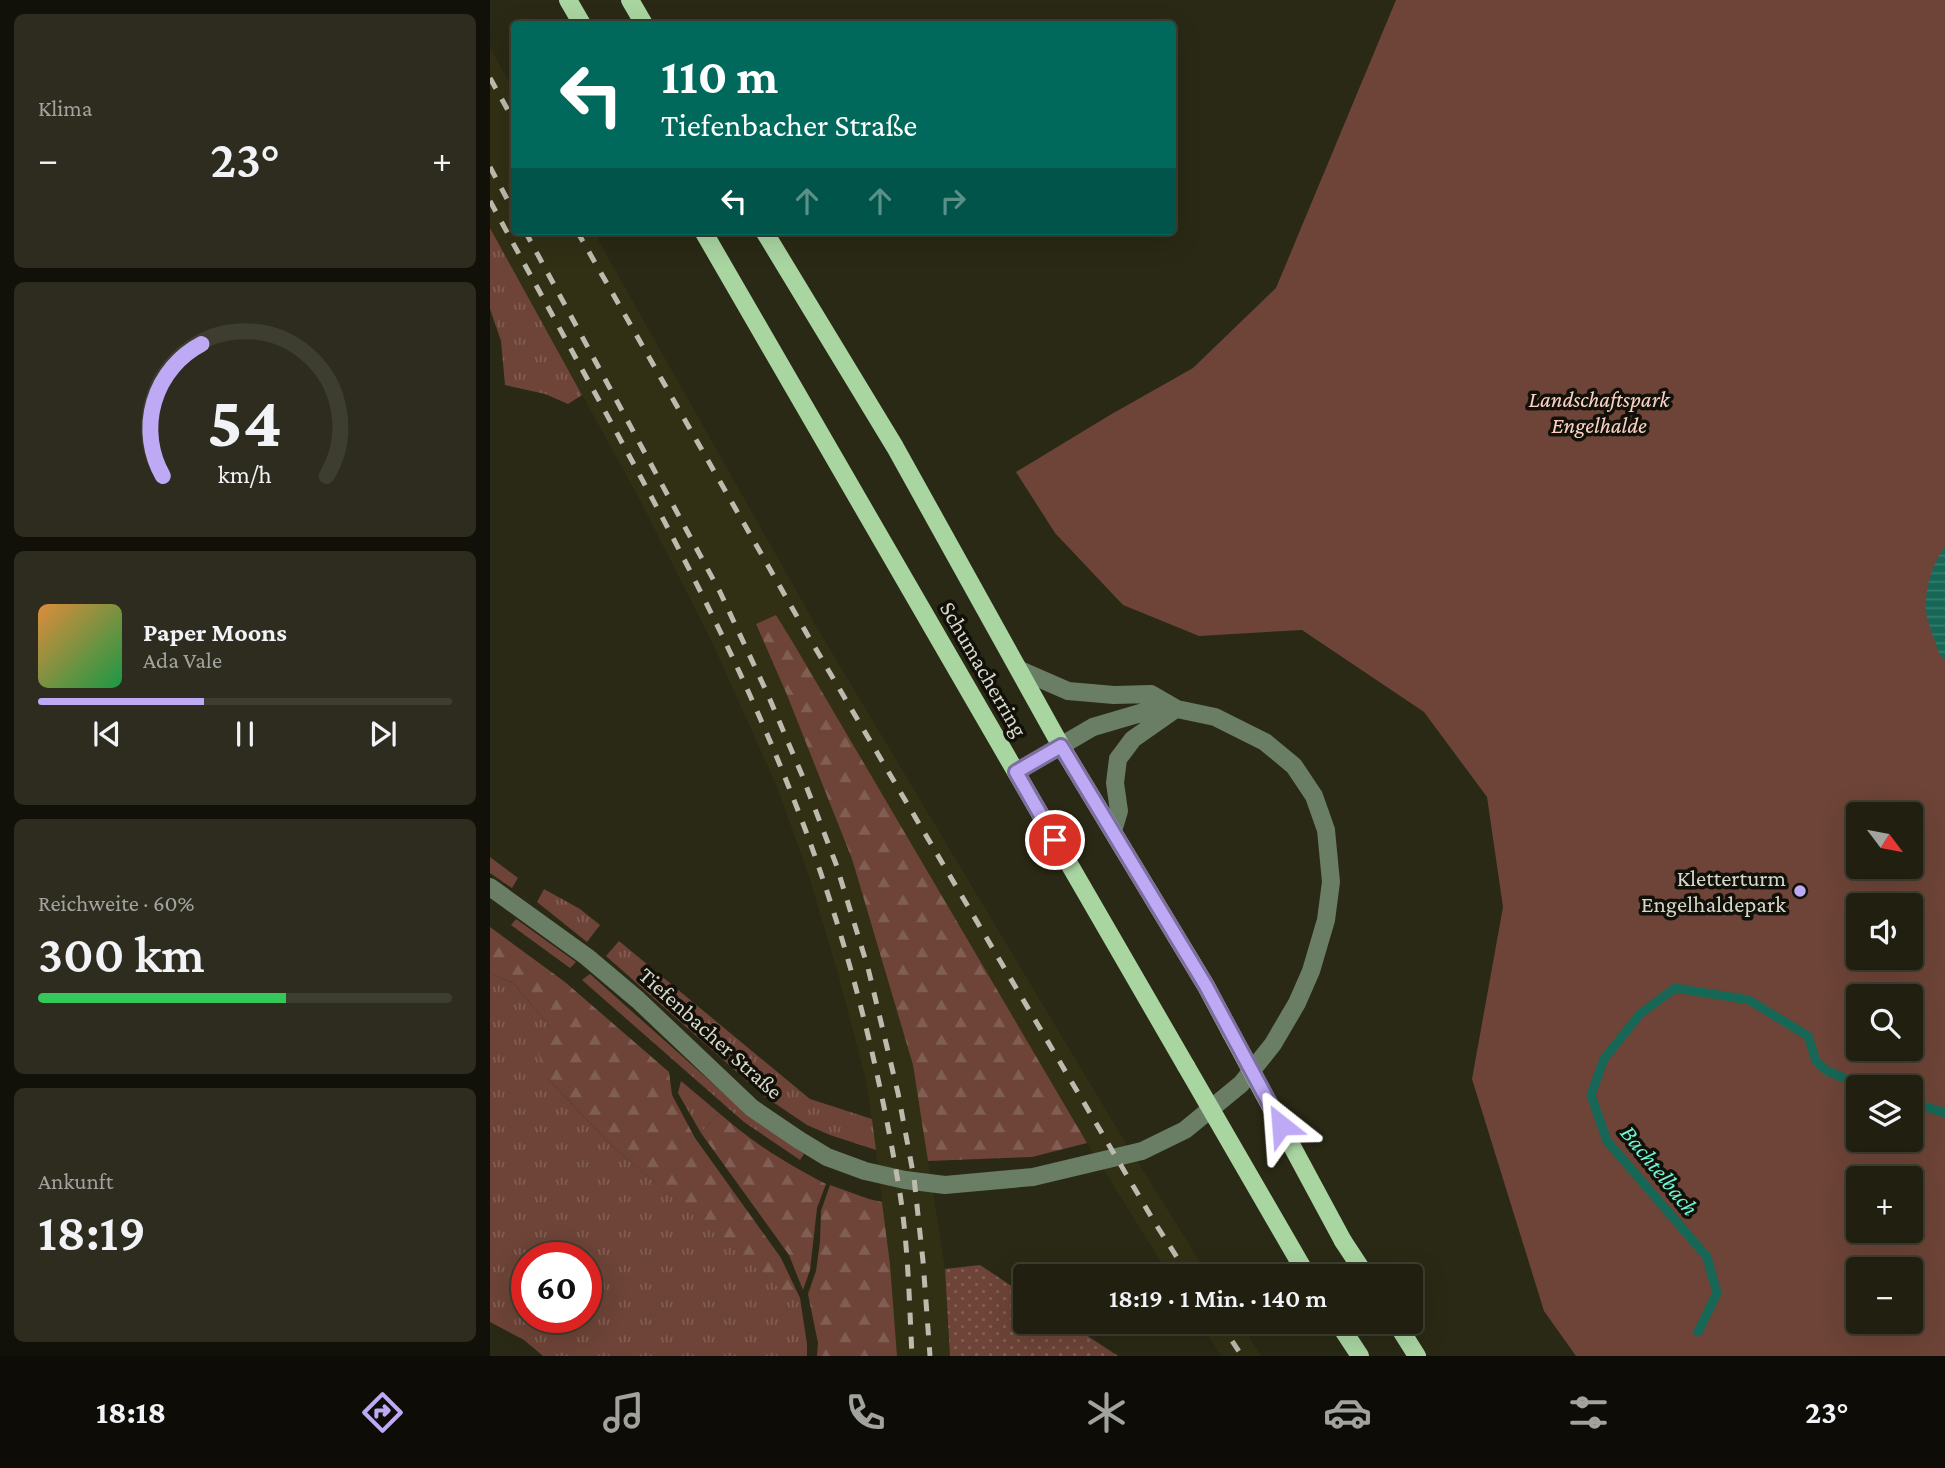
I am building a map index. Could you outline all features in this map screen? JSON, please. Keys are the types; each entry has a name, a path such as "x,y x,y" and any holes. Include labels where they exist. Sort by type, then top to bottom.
{"main road":[{"path":"568,0 580,21"},
{"path":"630,0 642,21"},
{"name":"Schumacherring","path":"705,235 1301,1264"},
{"name":"Schumacherring","path":"766,235 895,447 1061,746 1206,986 1343,1241 1358,1264"},
{"path":"1346,1334 1360,1356"},
{"path":"1403,1334 1417,1356"}],"street":[{"path":"1020,670 1068,691 1115,695 1151,694 1177,709 1133,739 1118,759 1115,783 1119,811 1114,831"},
{"name":"Tiefenbacher Straße","path":"490,887 597,965 752,1108 827,1157 865,1171 945,1185 1033,1177 1142,1151 1185,1130 1241,1084 1273,1044 1297,1003 1311,971 1326,920 1331,882 1326,830 1314,796 1294,766 1265,742 1215,717 1177,709 1144,712 1093,727 1016,772"}],"shaded area":[{"path":"490,47 511,86 511,235 595,235 819,631 1119,1132 1202,1264 1163,1264 1087,1143 776,615 756,625 787,695 852,859 913,1065 945,1269 950,1356 897,1356 890,1264 865,1076 809,876 777,787 712,642 639,498 490,228"},
{"path":"1207,1334 1247,1334 1261,1356 1221,1356"}],"green space":[{"name":"Landschaftspark Engelhalde","path":"1396,0 1945,0 1945,1356 1576,1356 1544,1311 1472,1079 1503,907 1487,797 1424,712 1302,630 1199,636 1123,605 1055,533 1016,472 1193,368 1276,288"},
{"path":"490,228 582,395 568,404 545,394 505,385 501,341 490,309"},
{"path":"776,615 1087,1143 1032,1157 928,1161 913,1065 852,859 756,624"},
{"path":"490,857 518,878 512,888 490,873"},
{"path":"544,889 580,909 600,925 587,942 537,902"},
{"path":"516,919 576,962 570,968 511,925"},
{"path":"490,927 565,982 669,1072 672,1095 695,1138 781,1258 800,1298 791,1298 612,1146 547,1078 537,1051 550,1026 513,983 490,973"},
{"path":"619,941 810,1099 872,1119 876,1150 807,1125 764,1096 606,956"},
{"path":"490,973 513,983 550,1026 547,1078 612,1146 791,1297 800,1298 807,1356 543,1356 524,1340 490,1322"},
{"path":"590,974 748,1115 804,1154 800,1160 744,1122 582,980"},
{"path":"681,1081 719,1113 701,1133 678,1093"},
{"path":"719,1113 770,1152 826,1184 817,1208 810,1270 803,1290 789,1255 701,1133"},
{"path":"830,1185 882,1202 897,1356 817,1356 818,1343 808,1294 816,1271 821,1211"},
{"path":"980,1265 1013,1287 1013,1334 1085,1334 1118,1356 950,1356 945,1269"}],"water":[{"path":"1945,547 1945,659 1940,656 1928,622 1926,599 1929,580"}],"waterway":[{"name":"Bachtelbach","path":"1698,1332 1717,1293 1707,1257 1607,1141 1591,1095 1604,1059 1640,1014 1675,988 1749,1000 1808,1036 1816,1061 1827,1071 1846,1079"},
{"name":"Bachtelbach","path":"1923,1106 1945,1113"}],"railway":[{"path":"490,78 511,116"},
{"path":"490,167 511,206"},
{"path":"490,201 684,558 749,693 806,832 853,978 888,1126 904,1221 912,1356"},
{"path":"527,235 720,592 768,695 836,864 868,968 898,1093 914,1178 930,1356"},
{"path":"579,235 807,634 1181,1264"},
{"path":"1228,1334 1242,1356"}],"place":[{"name":"Kletterturm Engelhaldepark","path":"1800,891"}],"route":[{"path":"1055,840 1016,772 1061,746 1206,986 1281,1125"}]}
